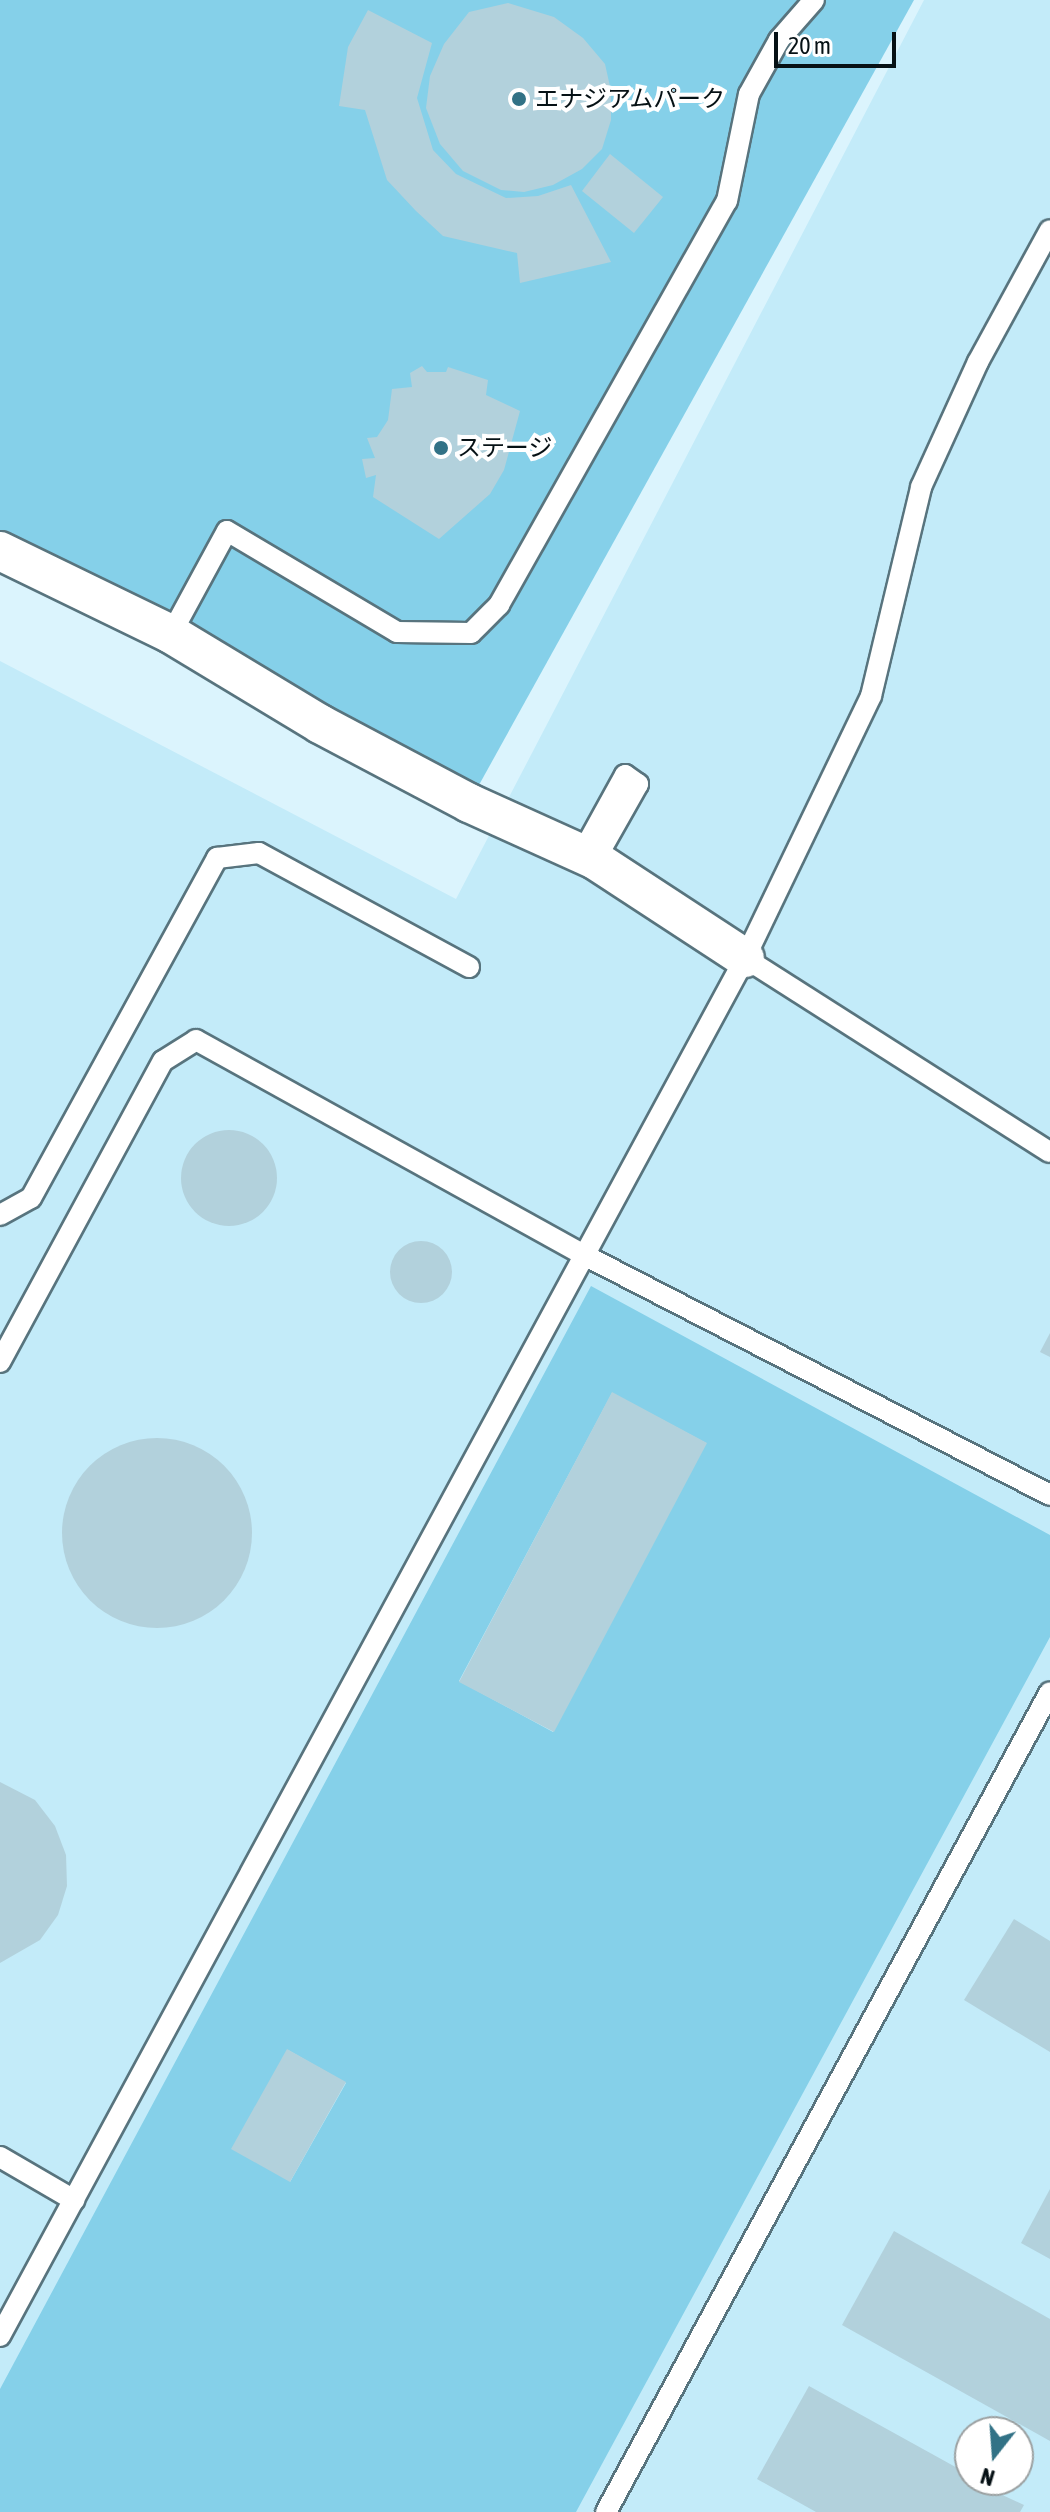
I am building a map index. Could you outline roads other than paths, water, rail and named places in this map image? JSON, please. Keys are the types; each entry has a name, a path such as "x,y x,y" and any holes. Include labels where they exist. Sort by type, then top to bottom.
{"street":[{"path":"0,551 171,634 320,724 469,803 589,856 745,958"}],"lane":[{"path":"171,634 227,531 397,632 471,633 499,605 727,201 749,94 779,40 814,0"},
{"path":"0,2336 745,958 871,696 921,487 978,362 1050,230"},
{"path":"0,1215 31,1198 217,858 259,853 469,967"},
{"path":"745,958 1050,1152"},
{"path":"0,1362 163,1061 196,1040 586,1256 1050,1495"},
{"path":"606,2512 1050,1692"},
{"path":"0,2157 74,2200"}],"place":[{"name":"エナジアムパーク","path":"519,99"},
{"name":"ステージ","path":"441,448"}]}
